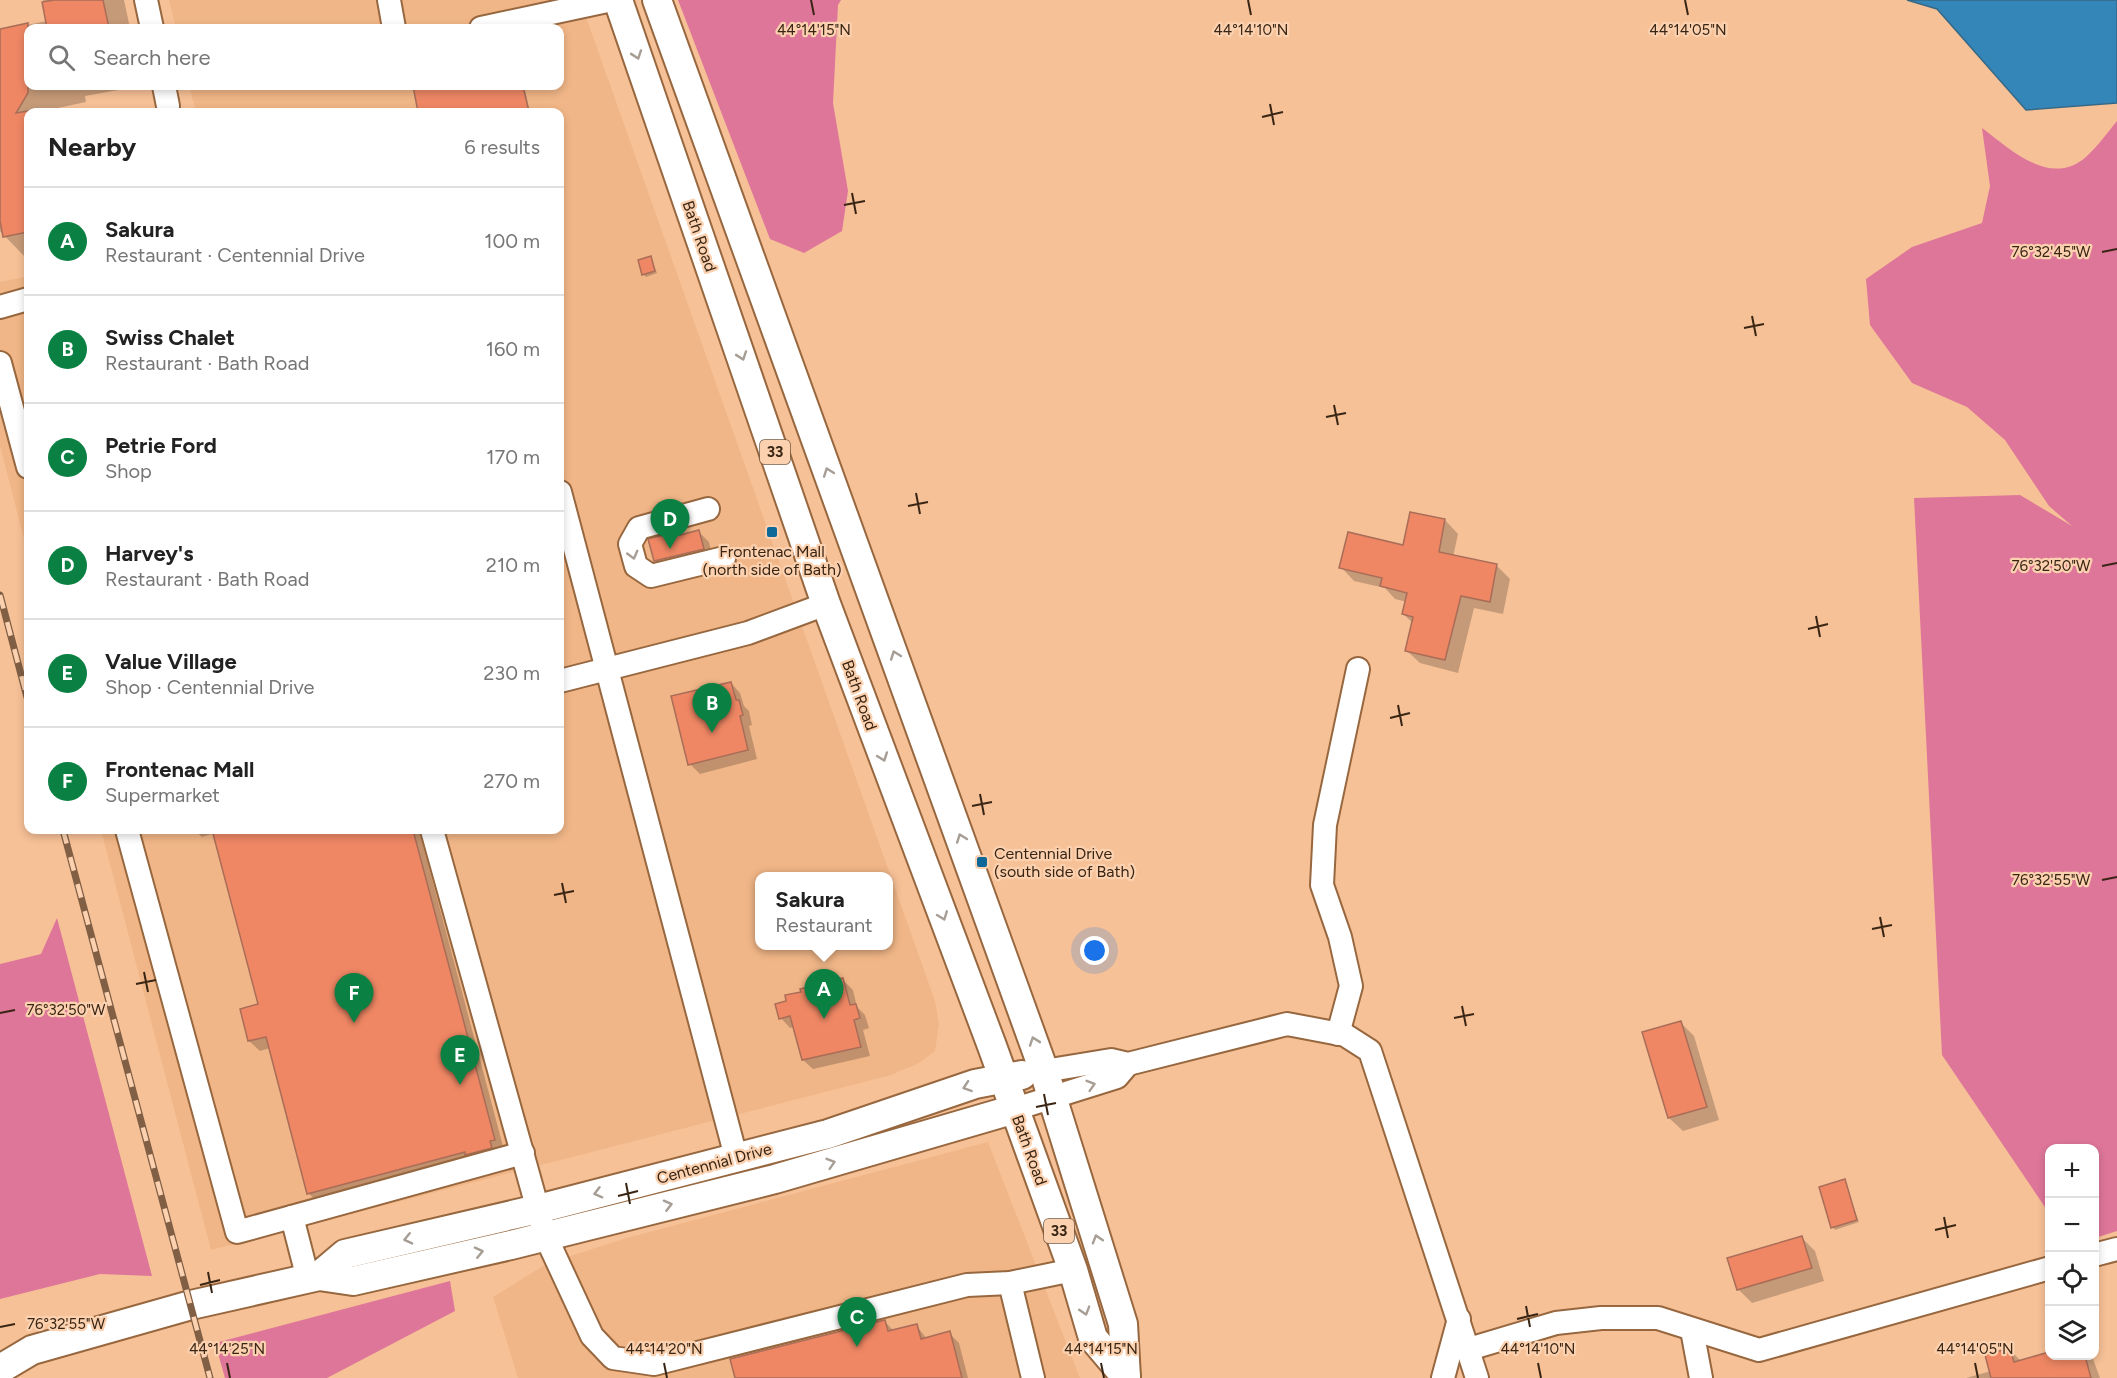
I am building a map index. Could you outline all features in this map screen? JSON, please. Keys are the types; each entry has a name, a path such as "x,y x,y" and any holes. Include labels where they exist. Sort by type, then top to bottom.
{"main road":[{"name":"Bath Road","path":"618,0 826,604 1015,1109 1073,1270 1093,1338 1125,1378"},
{"name":"Bath Road","path":"657,0 1049,1084 1123,1323 1125,1378"},
{"name":"Centennial Drive","path":"0,1369 32,1350 191,1305 314,1278 353,1281 542,1222 736,1157 828,1134 1003,1077 1049,1084"},
{"name":"Centennial Drive","path":"542,1222 775,1179 1015,1109"},
{"name":"Centennial Drive","path":"0,1345 32,1350"}],"lane":[{"path":"147,0 151,24"},
{"path":"389,0 393,24"},
{"path":"500,24 612,0"},
{"path":"0,306 24,300"},
{"path":"0,363 24,452"},
{"path":"564,507 736,1157"},
{"path":"708,509 639,528 630,544 636,566 651,576 724,558"},
{"path":"564,680 748,633 826,604"},
{"path":"1338,1034 1351,986 1340,938 1322,885 1325,825 1358,669"},
{"path":"128,834 237,1233 523,1153"},
{"path":"433,834 542,1222 592,1336 613,1358 654,1364 967,1285 1010,1283 1073,1270"},
{"path":"1015,1109 1049,1084 1117,1077 1128,1064 1287,1024 1345,1035 1370,1052 1477,1378"},
{"path":"292,1217 314,1278"},
{"path":"2099,1253 2117,1248"},
{"path":"1469,1349 1556,1323 1601,1318 1658,1318 1759,1350 2045,1269"},
{"path":"1010,1283 1033,1378"},
{"path":"1443,1378 1459,1318"},
{"path":"1692,1330 1701,1378"}],"shaded area":[{"path":"169,0 580,0 889,872 755,872 755,950 893,950 893,883 935,1001 939,1024 935,1051 919,1063 891,1075 211,1250 102,834 564,834 564,108 195,108 190,90 564,90 564,24 175,24"},
{"path":"678,0 841,0 838,5 833,103 848,191 842,231 804,253 770,239"},
{"path":"2117,121 2117,1231 2099,1237 2099,1144 2045,1144 2045,1207 1942,1055 1914,498 2020,495 2072,526 2049,506 2005,440 1967,407 1912,383 1870,325 1866,279 1912,247 1982,223 1990,186 1982,128 2018,155 2045,167 2059,168 2073,165 2099,144"},
{"path":"24,277 24,539 0,446 0,282"},
{"path":"57,918 152,1276 100,1274 0,1299 0,964 41,954"},
{"path":"988,1142 1080,1378 518,1378 493,1297 546,1264 623,1239"},
{"path":"450,1281 455,1311 327,1378 225,1378 215,1343"}],"water":[{"path":"1907,0 2117,0 2117,103 2026,110 1937,9"}],"building":[{"path":"103,0 108,24 46,24 42,2"},
{"path":"28,23 24,24 24,90 28,90 28,93 16,113 24,112 24,233 3,237 0,221 0,29"},
{"path":"414,90 524,90 528,108 417,108"},
{"path":"651,256 655,271 642,275 638,260"},
{"path":"1410,512 1445,519 1439,552 1497,564 1490,602 1461,596 1445,660 1405,651 1413,617 1402,614 1407,593 1380,586 1382,578 1339,568 1348,532 1403,545"},
{"path":"699,530 704,549 654,561 648,539 679,531 680,535"},
{"path":"731,682 743,715 740,716 748,750 688,765 671,696"},
{"path":"213,834 414,834 495,1140 490,1141 492,1148 465,1155 465,1152 307,1194 266,1037 248,1041 240,1009 258,1004"},
{"path":"843,978 850,1005 856,1004 860,1018 854,1020 861,1047 802,1060 790,1016 779,1019 775,1004 786,1001 785,995 801,992 800,989"},
{"path":"1681,1021 1707,1107 1668,1118 1642,1032"},
{"path":"1845,1179 1857,1220 1831,1228 1819,1187"},
{"path":"1802,1236 1812,1268 1737,1290 1727,1258"},
{"path":"885,1320 888,1331 917,1324 921,1339 950,1331 962,1378 735,1378 730,1359"},
{"path":"2010,1348 2014,1362 2045,1353 2045,1360 2086,1360 2091,1378 1991,1378 1985,1355"}],"railway":[{"path":"0,595 24,686"},
{"path":"64,834 210,1378"}],"place":[{"name":"Frontenac Mall (north side of Bath)","path":"772,532"},
{"name":"Harvey's","path":"670,549"},
{"name":"Swiss Chalet","path":"712,733"},
{"name":"Centennial Drive (south side of Bath)","path":"982,862"},
{"name":"Sakura","path":"824,1019"},
{"name":"Frontenac Mall","path":"354,1023"},
{"name":"Value Village","path":"460,1085"},
{"name":"Petrie Ford","path":"857,1347"}]}
